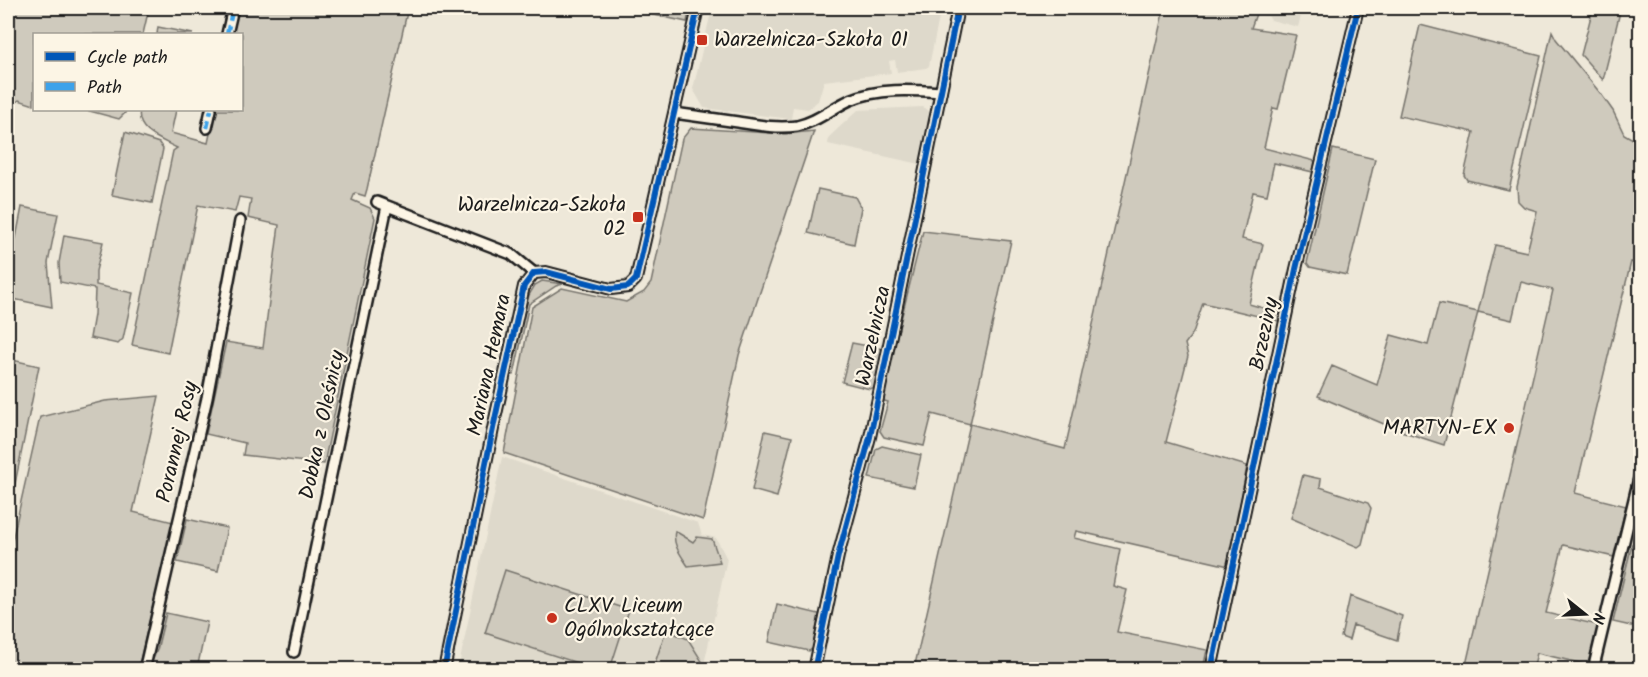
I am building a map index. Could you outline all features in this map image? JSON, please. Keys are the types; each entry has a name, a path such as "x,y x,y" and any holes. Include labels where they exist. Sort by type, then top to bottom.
{"street":[{"path":"227,33 233,8"},
{"name":"Mariana Hemara","path":"444,669 525,286 534,273 546,272 611,289 620,289 633,283 637,275 698,8"},
{"name":"Warzelnicza","path":"814,669 836,564 870,437 957,8"},
{"name":"Brzeziny","path":"1211,669 1296,269 1358,8"},
{"path":"674,113 763,126 795,126 813,121 861,96 903,90 941,92"},
{"path":"207,128 211,111"},
{"path":"377,202 511,254 534,273"},
{"name":"Dobka z Oleśnicy","path":"294,652 387,206"},
{"name":"Porannej Rosy","path":"143,669 207,398 240,221"},
{"path":"1593,669 1641,474"}],"shaded area":[{"path":"8,8 149,8 143,33 33,33 33,105 19,100 15,103 10,122 8,122"},
{"path":"237,8 408,8 365,196 355,193 352,200 370,208 375,218 324,464 243,455 245,443 206,434 226,342 263,348 279,225 248,218 251,199 239,197 235,212 198,205 168,353 132,345 173,151 177,148 157,138 146,129 142,124 140,111 176,111 171,133 208,143 215,111 243,111 243,33 231,33"},
{"path":"631,8 690,8 687,22 631,10"},
{"path":"712,8 941,8 929,66 897,72 895,60 889,61 891,73 824,81 818,101 808,109 793,107 791,119 704,108 693,89"},
{"path":"1164,8 1258,8 1251,28 1296,35 1278,109 1273,108 1264,148 1315,161 1313,172 1274,163 1267,195 1253,192 1242,239 1263,244 1249,304 1277,312 1281,309 1279,321 1203,303 1193,333 1185,344 1188,356 1166,442 1247,466 1229,566 1076,531 1074,538 1120,549 1113,586 1127,590 1117,632 1207,650 1203,669 914,669 970,424 1065,449"},
{"path":"1258,8 1303,8 1298,27 1256,14"},
{"path":"1593,8 1621,8 1603,80 1581,55"},
{"path":"1420,25 1541,56 1509,190 1467,180 1464,175 1474,132 1399,116"},
{"path":"158,27 188,33 157,33"},
{"path":"1552,31 1613,111 1624,134 1640,143 1640,264 1631,262 1575,493 1626,506 1614,557 1563,545 1546,613 1598,625 1588,665 1537,653 1533,669 1465,669 1553,290 1521,282 1512,320 1478,312 1495,245 1527,252 1537,211 1524,207 1518,201 1517,187"},
{"path":"923,107 929,112 920,164 828,144 829,137 858,110"},
{"path":"90,111 126,111 119,119"},
{"path":"691,128 785,134 814,131 739,355 703,520 504,453 532,307 562,288 626,302 644,292 651,283 682,139"},
{"path":"125,132 159,143 163,149 152,203 112,195"},
{"path":"1333,149 1375,159 1347,275 1310,267 1307,263"},
{"path":"818,189 855,197 861,208 854,244 808,233"},
{"path":"22,207 58,214 48,263 52,307 8,298 8,236 16,238"},
{"path":"923,231 1011,241 970,424 932,414 924,446 884,437 880,431 888,402 881,400"},
{"path":"64,235 103,242 96,271 96,285 133,293 123,339 118,344 90,338 95,289 60,282 59,263"},
{"path":"542,281 563,284 556,286 529,304 514,375 508,374 529,295 535,285"},
{"path":"1439,303 1478,312 1444,445 1398,430 1318,396 1332,366 1377,385 1391,335 1428,345"},
{"path":"852,343 884,349 875,387 870,389 842,382"},
{"path":"8,359 39,366 8,518"},
{"path":"159,396 133,512 173,522 138,669 8,669 8,559 40,417 105,401"},
{"path":"765,431 792,437 777,497 752,490"},
{"path":"882,446 921,455 914,487 869,478 876,449"},
{"path":"502,457 698,523 702,535 716,538 727,559 703,669 458,670"},
{"path":"1303,475 1321,479 1320,487 1368,503 1371,508 1362,544 1358,547 1291,518"},
{"path":"187,519 227,528 218,571 177,562"},
{"path":"675,531 693,542 697,537 712,539 720,562 688,566 676,545"},
{"path":"1632,544 1640,546 1640,628 1613,622"},
{"path":"505,570 629,610 610,669 596,669 485,633"},
{"path":"1350,596 1402,616 1397,640 1353,625 1349,640 1341,637"},
{"path":"777,604 819,614 813,648 809,651 769,642"},
{"path":"166,613 207,622 197,669 148,670 157,650"},
{"path":"666,630 688,639 703,663 701,669 653,669"},
{"path":"496,663 514,669 475,669 484,665"}],"marked path":[{"path":"227,33 233,8"},
{"path":"207,128 211,111"}],"cycle path":[{"path":"444,670 524,286 534,273 546,272 611,289 628,287 636,279 698,8"},
{"path":"814,670 838,556 870,437 958,8"},
{"path":"1211,670 1296,269 1358,8"}],"place":[{"name":"Warzelnicza-Szkoła 01","path":"702,40"},
{"name":"Warzelnicza-Szkoła 02","path":"638,217"},
{"name":"MARTYN-EX","path":"1509,428"},
{"name":"CLXV Liceum Ogólnokształcące","path":"552,618"}]}
